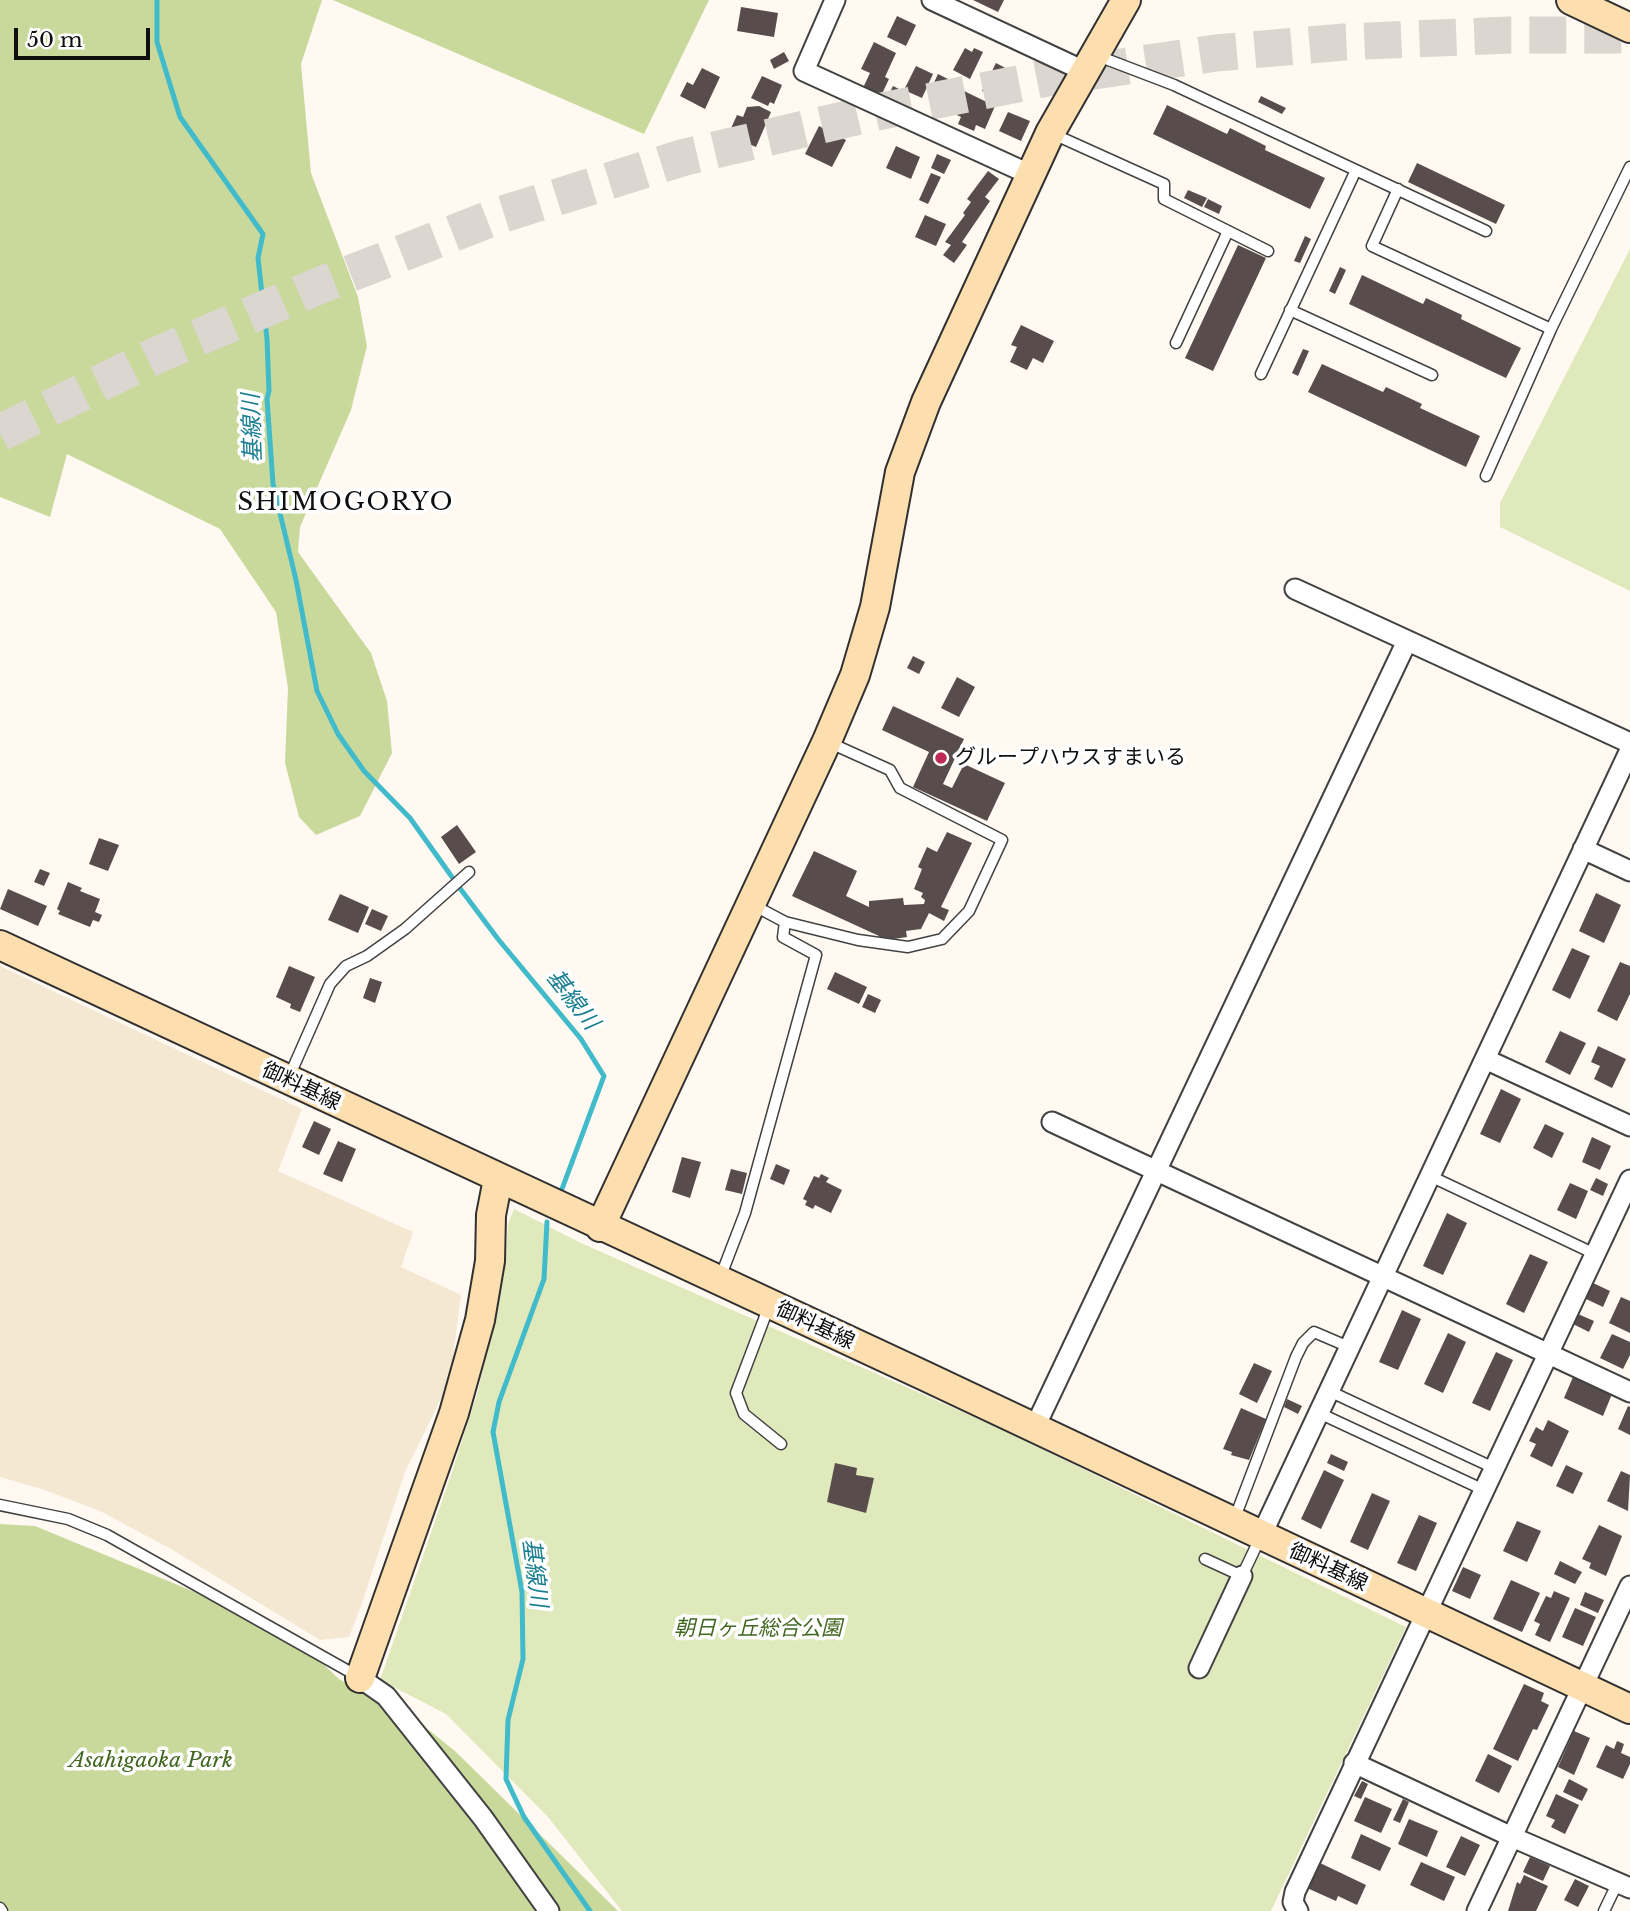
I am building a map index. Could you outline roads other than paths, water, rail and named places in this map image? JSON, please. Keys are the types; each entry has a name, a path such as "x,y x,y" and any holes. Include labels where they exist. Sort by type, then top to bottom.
{"street":[{"path":"835,0 804,71 1031,175"},
{"path":"932,0 1088,63"},
{"path":"600,1227 855,676 867,639 900,472 926,402 1050,133 1126,0"},
{"path":"1571,0 1630,28"},
{"path":"1295,589 1630,743"},
{"path":"1034,1429 1407,641"},
{"path":"1261,1536 1630,750"},
{"path":"1583,849 1630,871"},
{"name":"御料基線","path":"0,945 1630,1709"},
{"path":"1485,1059 1630,1126"},
{"path":"1052,1122 1630,1392"},
{"path":"498,1179 491,1215 490,1261 480,1320 454,1413 360,1678 386,1696 483,1818 549,1911"},
{"path":"1298,1911 1293,1902 1295,1892 1630,1180"},
{"path":"1199,1668 1242,1576"},
{"path":"1477,1911 1630,1586"},
{"path":"1354,1763 1511,1837 1624,1885"}],"lane":[{"path":"1088,63 1174,85 1486,231"},
{"path":"1050,133 1164,184 1164,199 1268,251"},
{"path":"1486,476 1551,329 1630,167"},
{"path":"1261,374 1356,170"},
{"path":"1398,189 1372,246 1551,329"},
{"path":"1176,343 1228,231"},
{"path":"1290,310 1432,375"},
{"path":"751,904 785,922 858,940 908,947 942,939 969,911 1002,840 900,788 890,770 827,741"},
{"path":"287,1081 330,984 346,967 367,956 405,929 469,872"},
{"path":"719,1282 745,1213 816,955 783,937 785,922"},
{"path":"1430,1176 1595,1254"},
{"path":"769,1305 736,1393 744,1414 781,1444"},
{"path":"1233,1523 1303,1343 1314,1332 1349,1347"},
{"path":"1329,1391 1494,1468"},
{"path":"1318,1413 1484,1490"},
{"path":"0,1505 68,1519 107,1535 360,1678"},
{"path":"1205,1559 1242,1576 1261,1536"},
{"path":"1604,1911 1624,1885"}],"waterway":[{"name":"基線川","path":"157,0 157,42 180,117 263,234 258,258 267,339 267,399 273,484 296,580 317,691 338,734 364,771 410,818 452,877"},
{"name":"基線川","path":"459,887 498,939 581,1039 604,1076 562,1189"},
{"name":"基線川","path":"547,1222 544,1279 499,1402 493,1432 522,1592 523,1659 508,1720 506,1779 524,1817 590,1911"}],"tunnel":[{"path":"0,433 155,356 316,287 500,215 685,157 877,112 1047,78 1216,53 1344,42 1509,35 1630,35"}],"place":[{"name":"グループハウスすまいる","path":"941,758"}],"district":[{"name":"SHIMOGORYO","path":"346,503"}],"park label":[{"name":"朝日ヶ丘総合公園","path":"758,1629"},
{"name":"Asahigaoka Park","path":"151,1761"}]}
